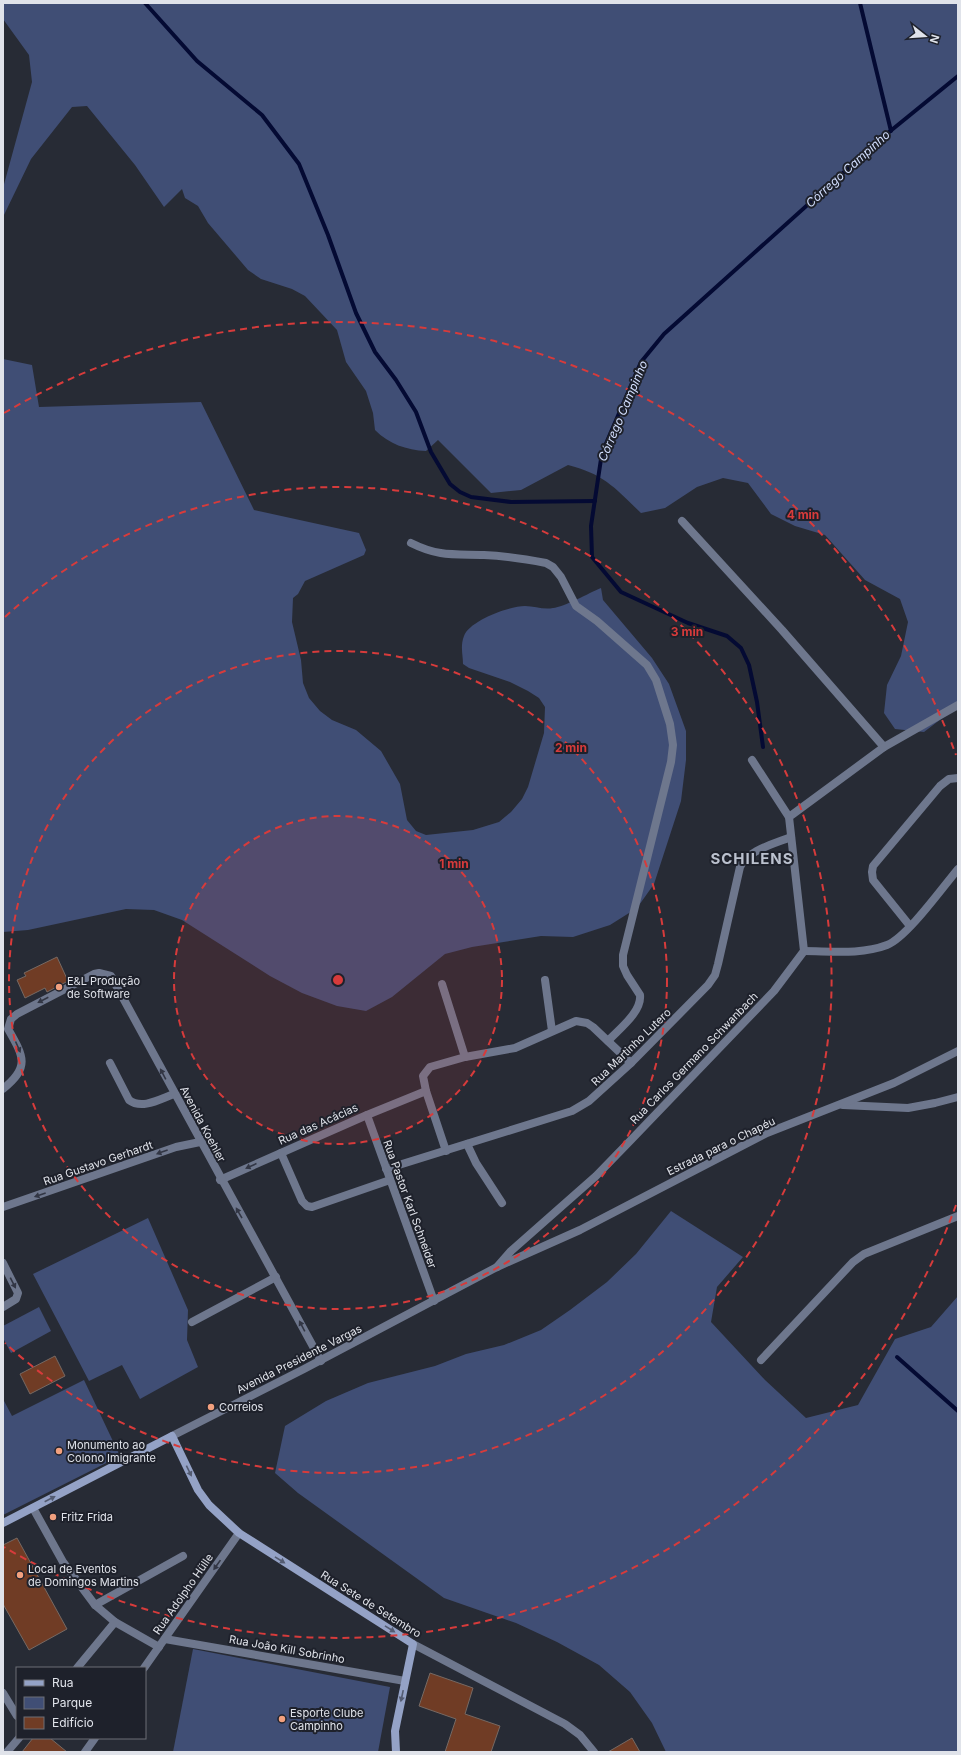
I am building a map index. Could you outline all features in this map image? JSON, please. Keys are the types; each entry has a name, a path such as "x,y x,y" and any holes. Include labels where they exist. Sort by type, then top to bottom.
{"main road":[{"name":"Avenida Presidente Vargas","path":"3,1523 172,1436"},
{"name":"Rua Sete de Setembro","path":"172,1436 198,1490 209,1505 239,1534 413,1644"},
{"path":"396,1752 395,1732 413,1644"}],"street":[{"path":"682,521 782,630 884,747"},
{"path":"411,543 425,550 448,556 484,555 514,558 550,565 561,577 576,606 636,654 647,665 656,680 670,724 673,745 671,762 623,955 623,966 640,995 641,1000 634,1012 608,1041"},
{"path":"789,817 884,747 958,705"},
{"path":"752,760 789,817 804,951 851,951 887,945 902,936 958,869"},
{"path":"910,926 873,880 873,866 940,786 949,779 958,778"},
{"name":"Rua Martinho Lutero","path":"386,1169 580,1107 631,1063 696,999 715,975 740,866 743,860 750,855 791,837"},
{"name":"Rua Carlos Germano Schwanbach","path":"497,1267 511,1251 591,1181 774,991 804,951"},
{"name":"Avenida Koehler","path":"3,1089 20,1073 22,1066 22,1056 8,1029 8,1024 17,1014 94,974 99,973 111,976 220,1180 276,1277 321,1361"},
{"path":"545,980 552,1031"},
{"path":"442,984 465,1056"},
{"path":"446,1150 426,1091 424,1076 430,1067 465,1056 515,1048 568,1024 581,1021 593,1027 631,1063"},
{"name":"Estrada para o Chapéu","path":"497,1267 580,1230 767,1133 842,1105 894,1083 958,1051"},
{"path":"110,1063 129,1100 133,1103 146,1104 174,1094"},
{"name":"Rua das Acácias","path":"220,1180 366,1115 426,1091"},
{"path":"842,1105 908,1108 935,1103 958,1096"},
{"name":"Rua Pastor Karl Schneider","path":"366,1115 434,1301"},
{"name":"Rua Gustavo Gerhardt","path":"3,1207 176,1147 200,1142"},
{"path":"467,1144 476,1164 502,1203"},
{"path":"281,1153 302,1201 307,1206 312,1207 390,1180"},
{"path":"761,1360 853,1262 864,1254 958,1216"},
{"path":"3,1263 18,1293 12,1302 3,1307"},
{"name":"Avenida Presidente Vargas","path":"172,1436 321,1361 497,1267"},
{"path":"192,1322 276,1277"},
{"path":"33,1508 63,1562 95,1605 115,1622 159,1647"},
{"name":"Rua Adolpho Hülle","path":"145,1667 239,1534"},
{"path":"95,1605 184,1556"},
{"path":"78,1667 115,1622"},
{"name":"Rua João Kill Sobrinho","path":"165,1639 405,1681"},
{"name":"Rua Sete de Setembro","path":"413,1644 565,1724 580,1735 594,1752"},
{"path":"3,1693 16,1714"},
{"path":"7,1752 18,1739"},
{"path":"85,1752 94,1739"}],"green space":[{"path":"3,3 958,3 958,706 924,732 895,729 884,713 887,685 901,656 908,622 900,599 865,580 825,535 795,526 771,514 748,483 723,478 697,487 665,508 641,513 608,483 591,473 568,465 521,490 491,493 438,440 426,451 405,448 392,443 380,435 375,430 373,413 366,391 346,362 337,330 305,296 292,289 261,279 248,270 208,223 198,206 185,198 182,189 164,207 135,165 87,106 72,107 31,159 3,217 3,188 32,82 29,55 3,19"},
{"path":"3,359 32,365 39,407 201,402 254,510 359,533 366,550 364,555 305,581 298,594 293,598 292,622 301,660 303,683 309,698 320,711 332,720 356,730 381,751 400,784 407,820 416,831 426,835 473,830 499,822 511,812 522,799 528,787 544,733 545,707 539,698 510,682 469,668 463,664 462,643 467,630 490,615 509,609 525,606 546,609 558,607 601,588 603,600 652,658 669,684 686,731 686,760 681,801 654,884 637,908 610,925 573,937 541,936 472,947 445,954 392,997 366,1011 337,1006 302,993 270,976 182,920 154,910 126,909 28,930 3,932"},
{"path":"671,1211 743,1257 717,1287 711,1322 765,1380 806,1418 858,1405 895,1339 931,1327 958,1296 958,1752 666,1752 652,1723 630,1692 599,1665 557,1642 516,1623 444,1598 298,1493 275,1473 285,1426 326,1401 368,1383 435,1366 466,1354 504,1345 541,1330 607,1282 636,1254"},
{"path":"148,1218 188,1310 187,1340 198,1367 140,1399 122,1365 89,1381 33,1274"},
{"path":"39,1307 51,1331 11,1353 3,1338 3,1326"},
{"path":"84,1380 120,1456 3,1515 3,1399 12,1416"},
{"name":"Esporte Clube Campinho","path":"193,1649 390,1687 378,1752 173,1752"}],"building":[{"path":"57,957 68,981 47,992 45,988 25,998 17,980 26,976 24,973"},
{"path":"55,1356 65,1376 30,1394 20,1374"},
{"name":"Local de Eventos de Domingos Martins","path":"17,1538 67,1629 29,1650 3,1604 3,1545"},
{"path":"430,1673 473,1688 465,1714 500,1726 491,1752 445,1752 456,1719 419,1706"},
{"path":"632,1738 640,1752 608,1752"},
{"path":"32,1739 51,1739 67,1752 22,1752"}],"waterway":[{"path":"145,3 197,61 262,115 299,164 328,235 356,313 375,352 396,380 416,412 431,452 450,484 460,492 471,497 511,502 595,501"},
{"path":"860,3 891,131"},
{"name":"Córrego Campinho","path":"763,747 757,702 749,665 741,648 727,636 688,623 621,592 592,557 591,526 601,459 605,446 641,362 664,334 883,137 958,76"},
{"path":"897,1357 958,1411"}],"place":[{"name":"E&L Produção de Software","path":"59,987"},
{"name":"Correios","path":"211,1407"},
{"name":"Monumento ao Colono Imigrante","path":"59,1451"},
{"name":"Fritz Frida","path":"53,1517"},
{"name":"Local de Eventos de Domingos Martins","path":"20,1575"},
{"name":"Esporte Clube Campinho","path":"282,1719"}],"district":[{"name":"SCHILENS","path":"752,859"}]}
